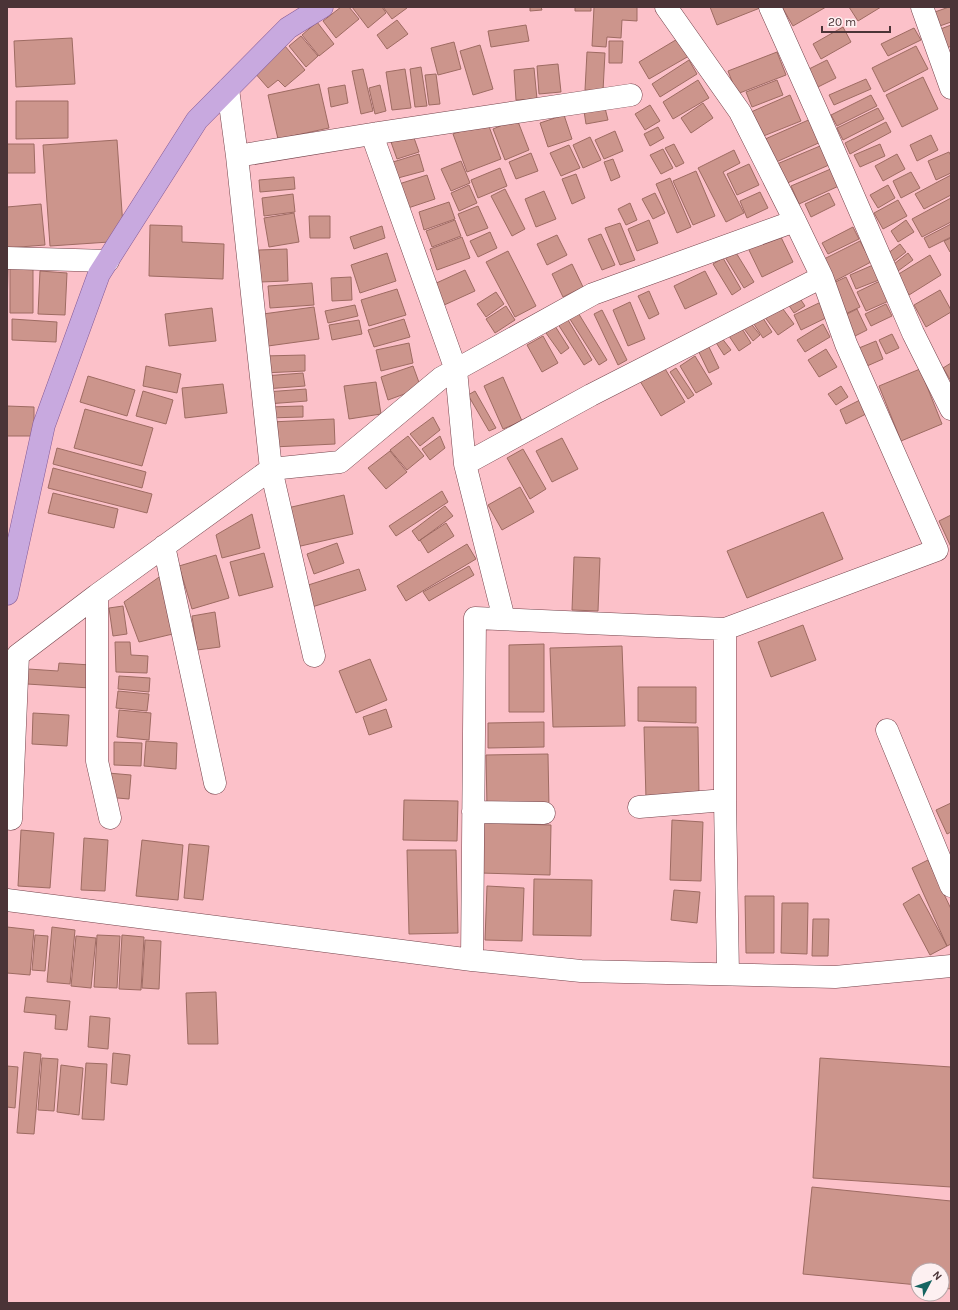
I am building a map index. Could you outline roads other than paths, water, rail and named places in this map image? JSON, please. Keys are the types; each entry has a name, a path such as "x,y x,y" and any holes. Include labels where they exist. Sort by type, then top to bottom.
{"main road":[{"path":"7,594 44,425 99,274 197,120 288,28 322,7"}],"street":[{"path":"472,960 475,618 725,629 937,550 846,344 822,277 795,221 740,112 666,7"},
{"path":"770,7 913,333 951,409"},
{"path":"922,7 951,88"},
{"path":"228,89 237,156 271,469 314,656"},
{"path":"237,156 378,132 631,95"},
{"path":"378,132 375,143 456,370 465,464 504,619"},
{"path":"11,819 13,662 96,595 271,469 340,462 441,378 593,294 795,221"},
{"path":"7,258 108,261"},
{"path":"465,464 591,395 822,277"},
{"path":"164,546 215,783"},
{"path":"96,595 97,761 110,818"},
{"path":"725,629 725,800 728,974"},
{"path":"887,730 951,886"},
{"path":"639,807 725,800"},
{"path":"473,812 544,813"},
{"path":"7,900 472,960 581,971 836,977 951,966"}]}
